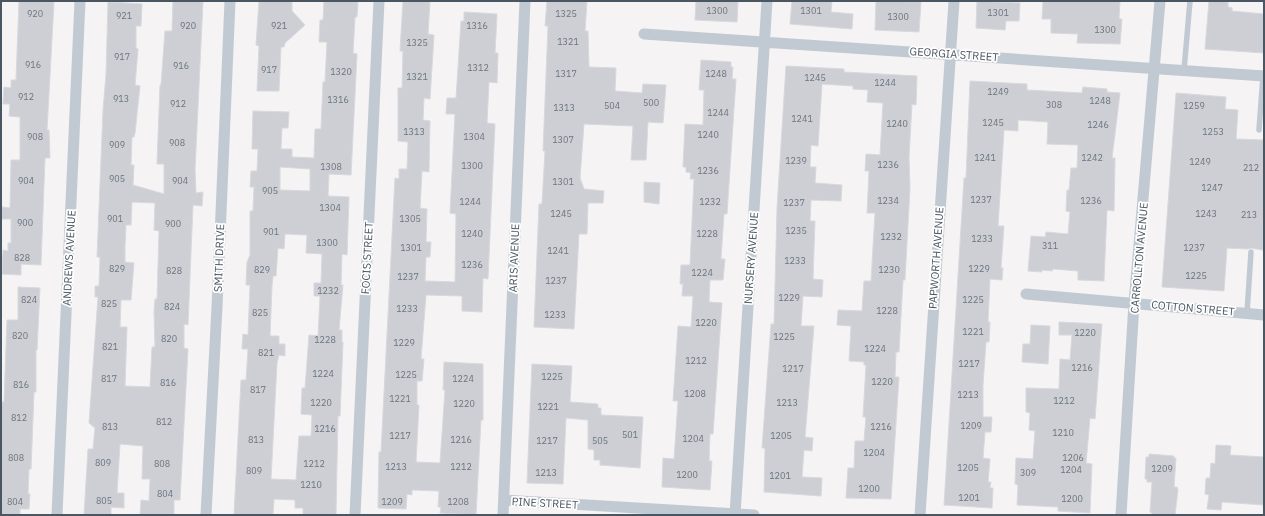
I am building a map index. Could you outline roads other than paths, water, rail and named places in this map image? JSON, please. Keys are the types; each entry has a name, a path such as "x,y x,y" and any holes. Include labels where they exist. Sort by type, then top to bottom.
{"street":[{"name":"ANDREWS AVENUE","path":"57,515 80,1"},
{"name":"SMITH DRIVE","path":"206,515 217,307 230,1"},
{"name":"FOCIS STREET","path":"355,515 379,1"},
{"name":"ARIS AVENUE","path":"503,515 525,1"},
{"name":"NURSERY AVENUE","path":"735,514 767,1"},
{"name":"PAPWORTH AVENUE","path":"920,515 954,1"},
{"name":"CARROLLTON AVENUE","path":"1121,515 1134,303 1160,1"},
{"name":"GEORGIA STREET","path":"644,34 1264,76"},
{"name":"COTTON STREET","path":"1026,294 1264,315"},
{"name":"PINE STREET","path":"504,500 754,515"}],"lane":[{"path":"1184,70 1190,1"},
{"path":"1259,130 1264,76"},
{"path":"1247,313 1251,252"}]}
